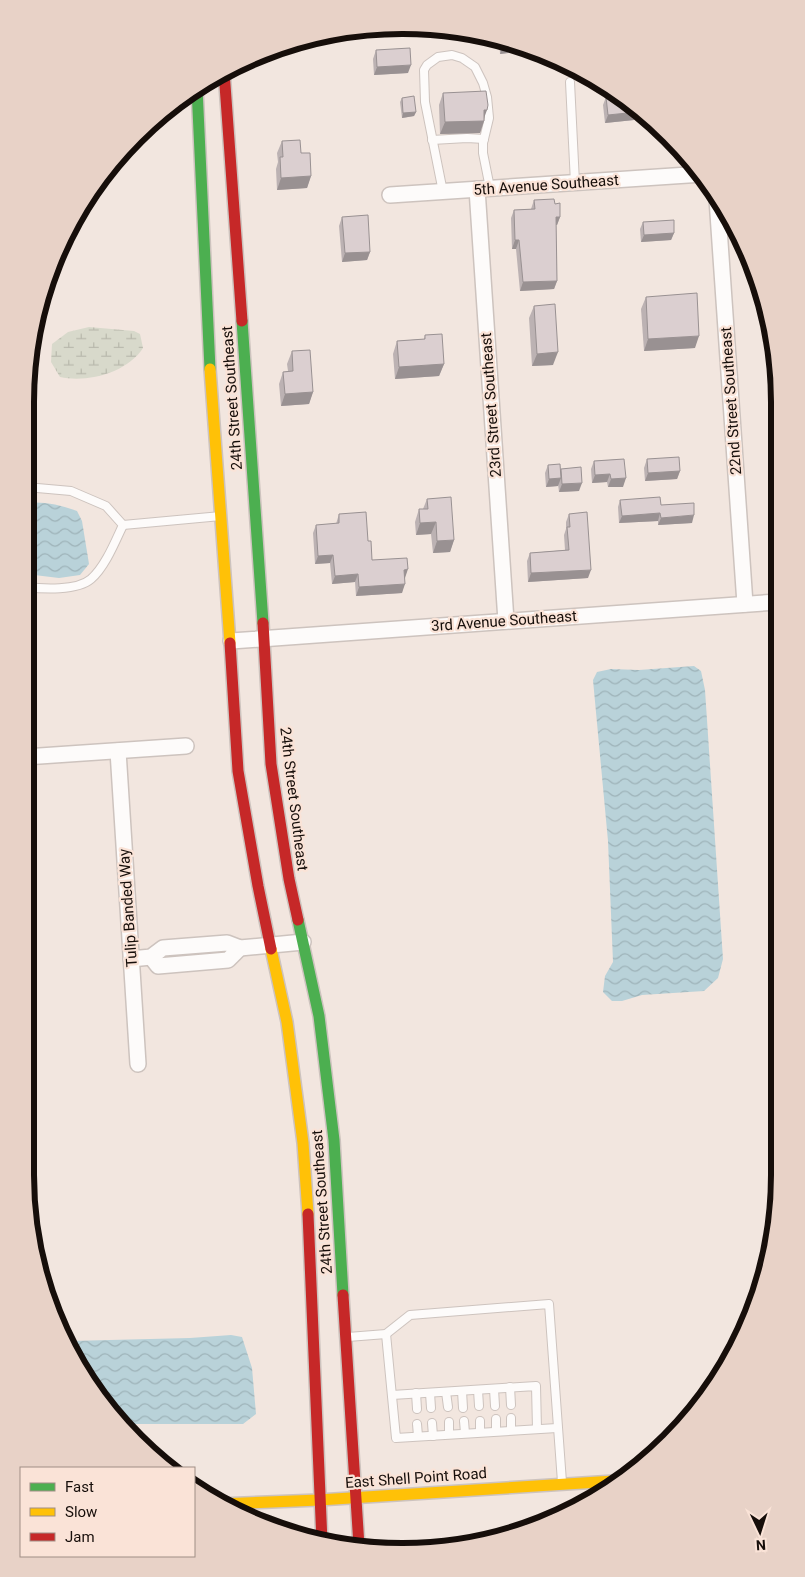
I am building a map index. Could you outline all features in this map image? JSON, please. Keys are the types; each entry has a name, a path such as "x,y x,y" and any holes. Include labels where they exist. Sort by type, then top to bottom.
{"street":[{"name":"24th Street Southeast","path":"225,80 271,764 289,879 319,1016 334,1140 359,1540"},
{"name":"24th Street Southeast","path":"197,96 210,364 231,641 238,771 258,886 287,1022 303,1143 321,1534"},
{"name":"5th Avenue Southeast","path":"390,195 692,175"},
{"name":"23rd Street Southeast","path":"483,189 506,621"},
{"name":"22nd Street Southeast","path":"718,212 745,604"},
{"name":"3rd Avenue Southeast","path":"231,641 771,602"},
{"path":"34,756 186,746"},
{"name":"Tulip Banded Way","path":"118,751 138,1064"},
{"path":"131,959 151,957 158,966 228,960 240,948 303,942"},
{"name":"East Shell Point Road","path":"236,1503 319,1500 606,1481"}],"lane":[{"path":"443,192 425,102 424,70 438,57 452,55 469,62 475,67 487,97 489,118 484,139 483,189"},
{"path":"570,82 575,182"},
{"path":"432,140 484,139"},
{"path":"34,488 71,491 106,506 123,525"},
{"path":"123,525 222,516"},
{"path":"34,587 70,587 90,580 112,549 123,525"},
{"path":"346,1337 386,1334 410,1315 549,1304 562,1484"},
{"path":"386,1334 396,1438 557,1428"},
{"path":"392,1395 536,1386 537,1429"},
{"path":"510,1387 511,1405"},
{"path":"494,1388 495,1406"},
{"path":"462,1390 463,1408"},
{"path":"478,1390 479,1406"},
{"path":"446,1392 448,1407"},
{"path":"430,1393 431,1408"},
{"path":"416,1394 417,1409"},
{"path":"511,1418 511,1430"},
{"path":"496,1419 496,1431"},
{"path":"480,1420 480,1432"},
{"path":"464,1421 465,1433"},
{"path":"449,1422 450,1434"},
{"path":"432,1423 433,1436"},
{"path":"417,1424 418,1436"}],"green space":[{"path":"89,327 134,331 140,334 143,348 127,364 106,374 82,379 60,377 51,362 52,344 68,332"}],"water":[{"path":"34,503 52,504 77,511 82,521 89,564 80,575 59,578 34,575"},
{"path":"694,666 701,671 705,690 723,959 718,978 704,991 642,995 622,1001 612,1001 603,992 605,976 613,962 608,841 593,680 597,672 611,669 639,670"},
{"path":"231,1335 242,1337 252,1368 256,1414 243,1424 131,1424 96,1379 74,1341"}],"building":[{"path":"410,48 411,65 377,67 376,50"},
{"path":"486,91 488,105 487,110 484,110 484,121 445,122 443,93"},
{"path":"414,96 416,112 403,113 402,98"},
{"path":"606,97 608,97 630,113 608,115"},
{"path":"300,140 301,153 310,153 311,176 281,178 280,157 283,157 282,141"},
{"path":"554,199 555,204 560,203 560,217 556,217 557,281 523,282 519,240 515,240 514,210 535,209 534,200"},
{"path":"368,215 370,252 345,253 342,217"},
{"path":"674,220 674,233 644,235 643,222"},
{"path":"697,293 699,336 648,339 646,297"},
{"path":"555,304 558,352 537,354 534,306"},
{"path":"442,334 444,364 399,367 397,341 425,339 425,335"},
{"path":"310,350 313,392 285,394 283,372 293,371 292,351"},
{"path":"679,457 680,471 648,473 647,459"},
{"path":"624,459 626,478 611,479 610,474 595,475 594,461"},
{"path":"560,464 561,478 549,479 548,465"},
{"path":"581,467 582,483 562,484 561,469"},
{"path":"451,497 454,540 437,541 436,522 420,523 419,509 428,509 427,499"},
{"path":"660,497 661,505 694,503 694,515 661,518 660,513 622,516 620,500"},
{"path":"366,512 368,541 371,541 372,560 407,558 408,569 404,570 405,584 359,587 358,574 335,576 333,555 318,556 316,525 339,523 339,514"},
{"path":"587,512 591,570 531,573 530,553 569,550 567,527 570,527 569,514"}],"traffic: fast":[{"path":"197,96 210,369"},
{"path":"242,321 263,623"},
{"path":"298,920 319,1016 334,1140 343,1295"}],"traffic: slow":[{"path":"210,369 230,643"},
{"path":"271,949 287,1022 303,1143 308,1214"},
{"path":"236,1503 319,1500 606,1482"}],"traffic: jam":[{"path":"225,80 242,321"},
{"path":"263,623 271,764 289,879 298,920"},
{"path":"230,643 238,771 271,949"},
{"path":"308,1214 322,1534"},
{"path":"343,1295 359,1540"}]}
